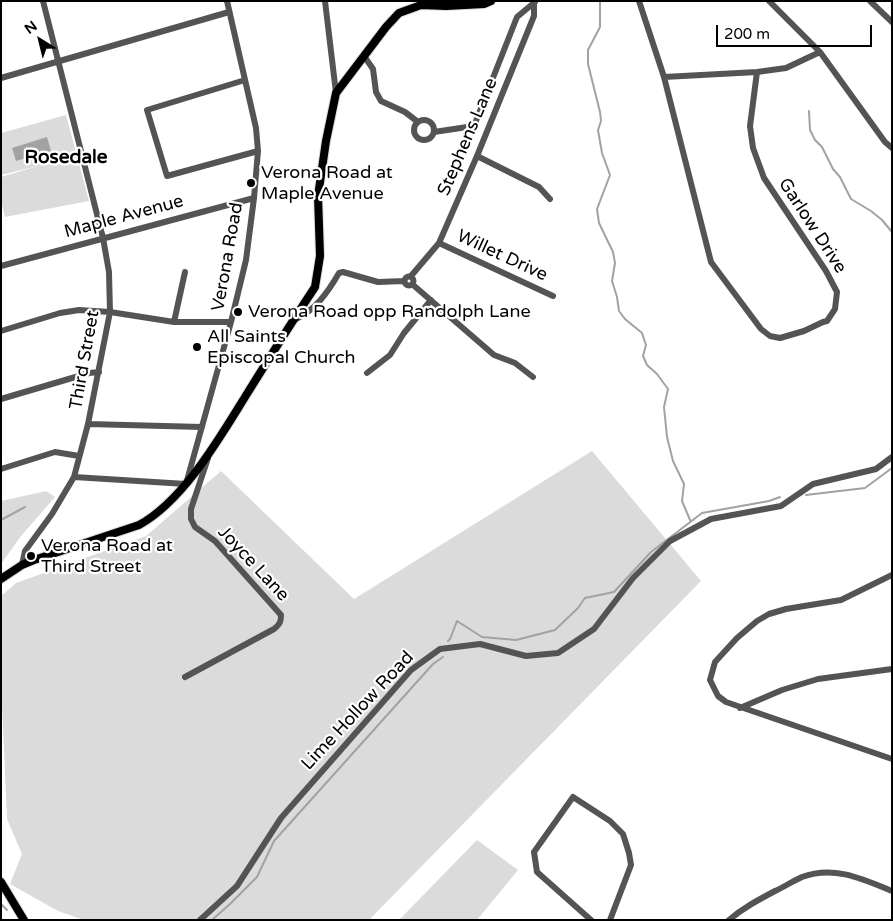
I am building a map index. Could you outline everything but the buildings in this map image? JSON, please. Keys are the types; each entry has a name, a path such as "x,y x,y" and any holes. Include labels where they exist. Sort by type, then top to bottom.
{"main road":[{"path":"186,484 209,454 314,287 320,256 318,196 326,141 336,93 386,27 399,13 419,3 484,4 491,1"},
{"name":"Verona Road","path":"1,579 22,565 48,554 139,525 154,516 186,484"},
{"path":"1,883 24,920"}],"street":[{"name":"Third Street","path":"22,565 25,551 52,514 74,477 88,424 110,312 109,272 103,238 43,1"},
{"name":"Verona Road","path":"186,484 231,322 246,260 258,152 256,128 228,1"},
{"path":"325,1 336,93"},
{"path":"434,132 474,126 517,17 534,1"},
{"name":"Stephens Lane","path":"412,280 439,243 534,16 534,1"},
{"path":"639,1 664,77 757,72 786,68 820,52"},
{"path":"769,1 820,52 885,142 892,148"},
{"path":"870,1 892,22"},
{"path":"1,78 229,12"},
{"path":"364,56 373,70 376,92 381,101 405,112 418,122 428,121 433,125 434,132 429,139 418,138 414,130 418,122"},
{"name":"Garlow Drive","path":"664,77 711,262 761,329 770,336 780,338 804,331 827,321 835,309 837,292 825,269 764,178 753,148 750,126 757,72"},
{"path":"244,80 147,110 167,176 258,152"},
{"path":"477,156 539,187 550,199"},
{"name":"Maple Avenue","path":"1,266 254,198"},
{"name":"Willet Drive","path":"439,243 552,296"},
{"path":"174,322 185,272"},
{"path":"294,320 303,316 312,308 329,290 339,273 343,272 378,282 404,281 408,286 412,280 431,300 494,355 515,363 534,377"},
{"path":"368,373 390,354 404,333 431,300"},
{"path":"1,331 60,313 79,310 110,312 174,322 231,322"},
{"path":"1,398 98,372"},
{"path":"88,424 202,427"},
{"path":"1,468 55,452 80,456"},
{"name":"Joyce Lane","path":"185,677 274,628 281,620 281,615 215,541 195,527 191,519 191,509 209,454"},
{"name":"Lime Hollow Road","path":"200,920 237,886 281,818 411,670 440,649 480,644 526,656 558,653 594,629 633,578 670,542 711,519 781,506 813,484 876,469 892,457"},
{"path":"74,477 186,484"},
{"path":"892,575 841,600 786,609 769,614 757,621 737,638 715,662 710,680 718,696 726,702 892,759"},
{"path":"740,708 782,690 818,680 892,670"},
{"path":"591,920 537,872 534,852 573,797 610,821 623,834 629,853 631,865 610,920"},
{"path":"729,920 741,909 795,881 820,873 855,875 892,891"}],"shaded area":[{"path":"66,115 89,201 5,217 1,200 1,177 38,166 1,175 1,133"},
{"path":"47,137 51,151 16,161 12,148"},
{"path":"592,451 701,581 369,920 84,920 58,911 10,884 22,854 7,819 1,680 1,596 16,583 146,536 221,471 354,599"},
{"path":"46,491 55,497 21,536 1,564 1,501"},
{"path":"477,840 518,870 477,920 399,920"}],"waterway":[{"path":"600,1 600,27 588,50 588,64 600,112 601,121 598,130 602,153 610,175 597,209 599,223 613,252 615,263 612,281 619,311 625,319 642,333 646,345 643,356 647,365 657,374 668,389 664,407 667,437 673,461 684,484 682,501 690,520"},
{"path":"809,111 810,130 815,140 822,147 833,169 840,177 851,199 871,211 892,232"},
{"path":"806,495 865,488 892,468"},
{"path":"448,641 457,621 482,637 516,640 555,630 578,608 585,598 614,592 651,552 702,513 769,501 780,497"},
{"path":"1,520 25,507"},
{"path":"212,920 257,877 274,841 433,664 443,657"},
{"path":"1,904 7,910"}],"place":[{"name":"Verona Road at Maple Avenue","path":"251,183"},
{"name":"Verona Road opp Randolph Lane","path":"238,312"},
{"name":"All Saints Episcopal Church","path":"197,347"},
{"name":"Verona Road at Third Street","path":"31,556"}],"district":[{"name":"Rosedale","path":"66,158"}]}
